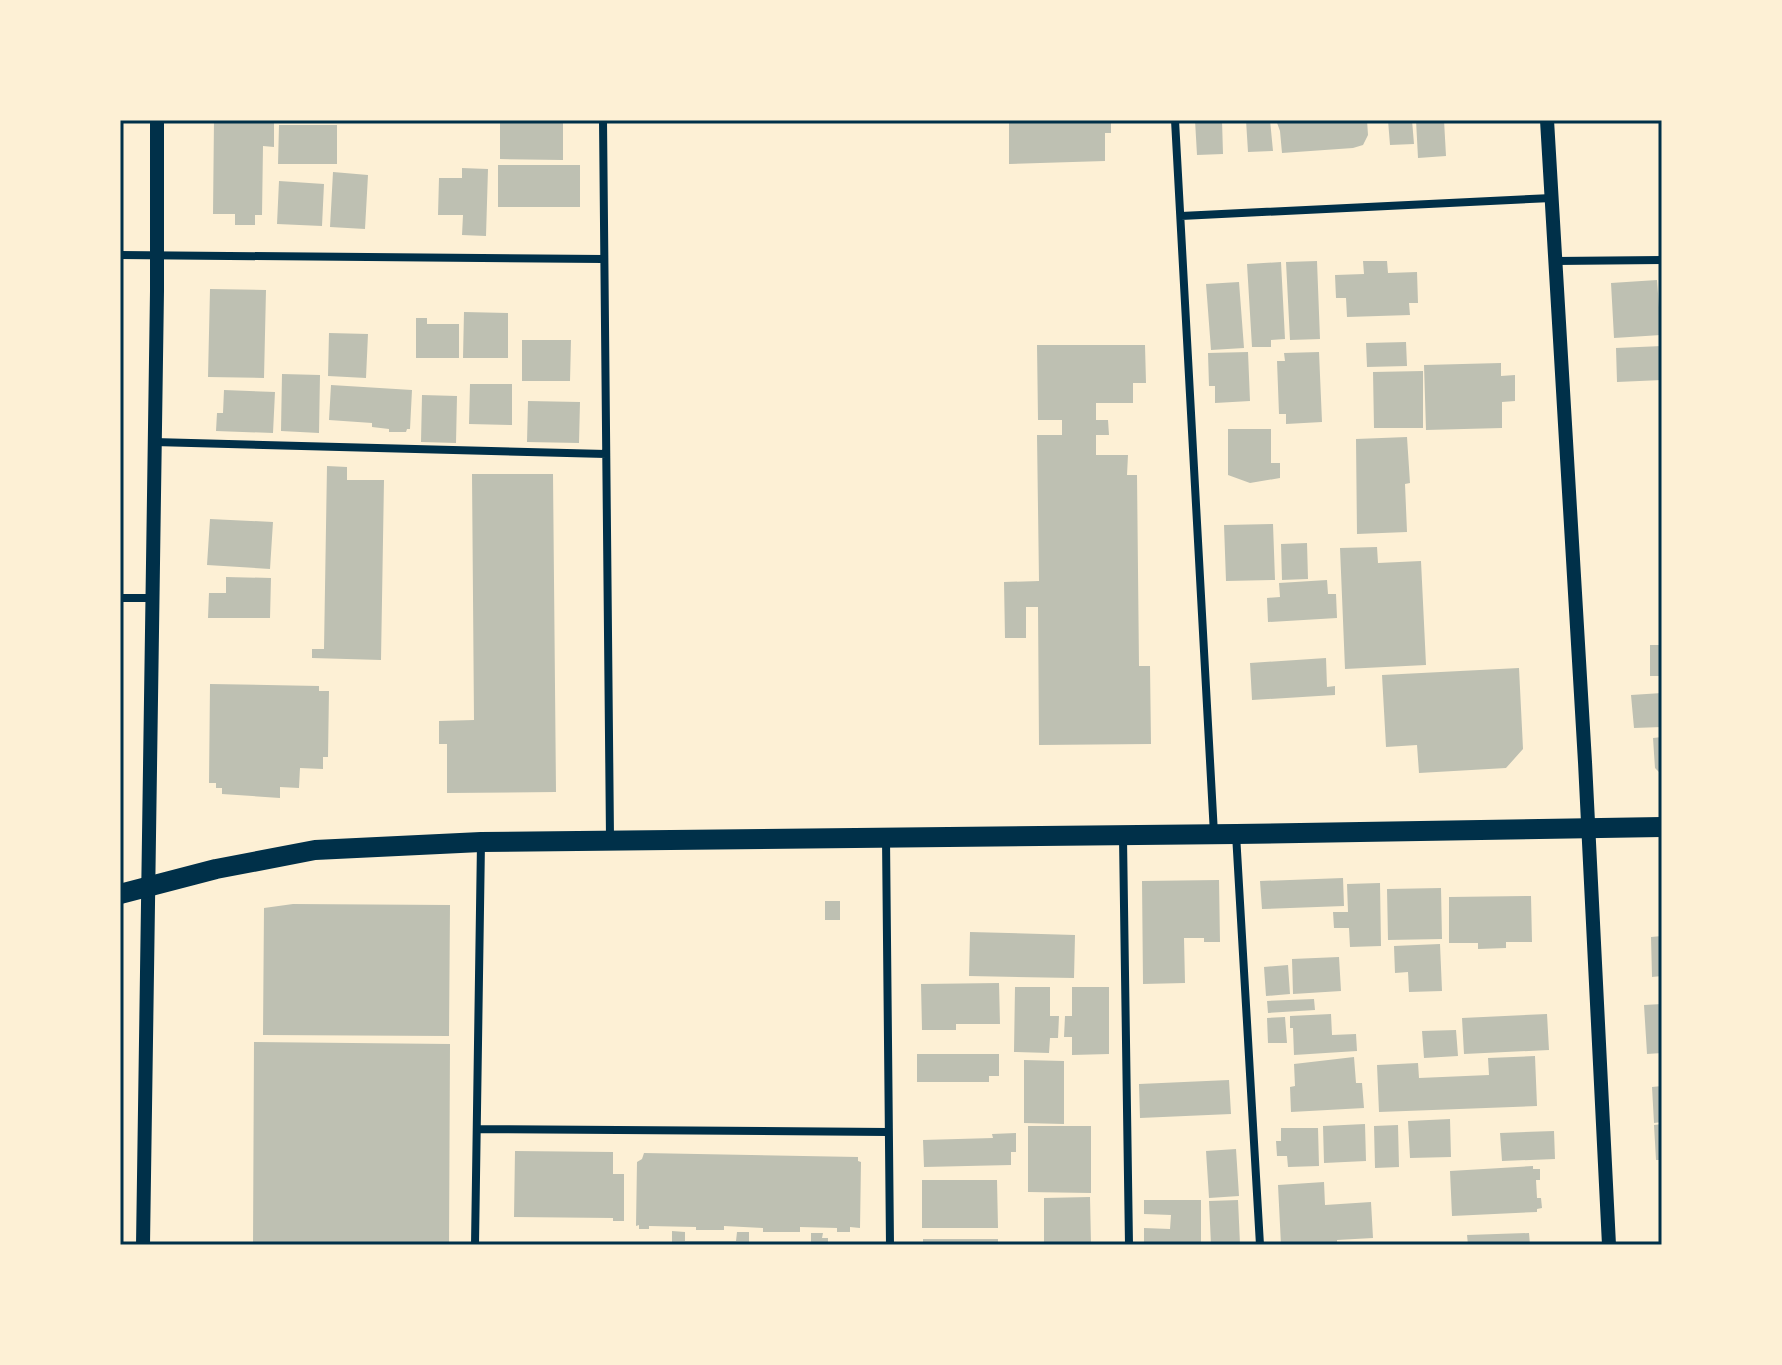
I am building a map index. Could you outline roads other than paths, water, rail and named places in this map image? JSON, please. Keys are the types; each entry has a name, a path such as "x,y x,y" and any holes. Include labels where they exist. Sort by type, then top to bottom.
{"main road":[{"path":"120,894 216,869 315,850 481,842 1662,827"}],"street":[{"path":"143,1245 157,120"},
{"path":"603,120 610,838"},
{"path":"1175,120 1214,835"},
{"path":"1547,120 1609,1245"},
{"path":"1181,216 1552,198"},
{"path":"120,255 603,259"},
{"path":"1554,261 1662,260"},
{"path":"154,442 606,454"},
{"path":"120,598 152,598"},
{"path":"1123,834 1129,1245"},
{"path":"1236,834 1260,1245"},
{"path":"886,837 890,1245"},
{"path":"475,1245 481,842"},
{"path":"477,1129 888,1132"}]}
